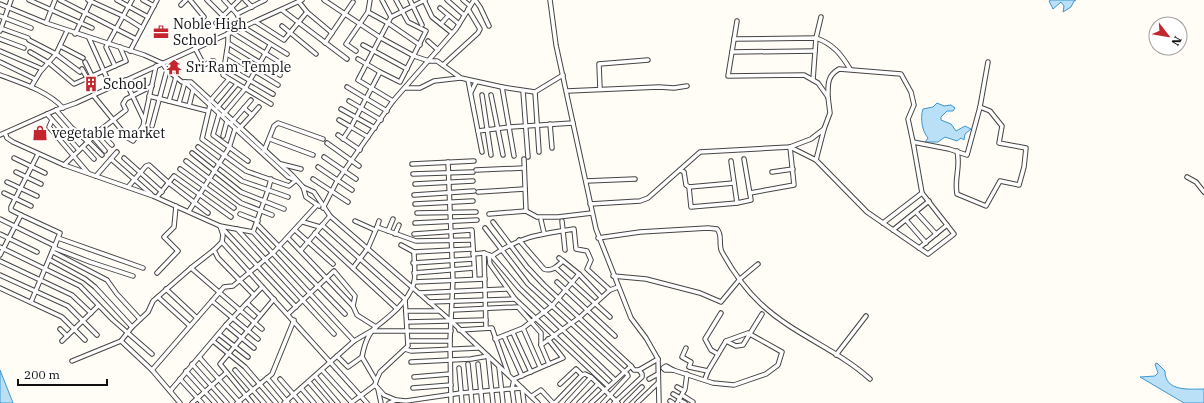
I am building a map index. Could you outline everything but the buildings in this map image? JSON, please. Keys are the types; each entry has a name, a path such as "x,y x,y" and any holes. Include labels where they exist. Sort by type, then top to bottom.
{"street":[{"path":"11,0 0,29 29,39 56,54 81,70 87,78"},
{"path":"29,0 92,28"},
{"path":"46,24 55,0"},
{"path":"60,0 136,39"},
{"path":"75,34 90,0 123,16 142,28"},
{"path":"117,0 148,16"},
{"path":"115,66 106,47 132,0"},
{"path":"143,0 154,6"},
{"path":"130,51 157,0"},
{"path":"182,5 186,0"},
{"path":"190,0 204,17"},
{"path":"207,0 223,16"},
{"path":"224,0 237,14 243,27 286,54"},
{"path":"216,23 239,0"},
{"path":"245,0 252,7"},
{"path":"237,14 263,0"},
{"path":"324,0 344,15 381,38 414,56 429,61 437,61 461,78 502,88 534,92 564,75"},
{"path":"356,51 346,44 368,12 370,0"},
{"path":"382,0 391,16"},
{"path":"358,59 400,82 426,31 408,22 396,0"},
{"path":"410,0 422,25"},
{"path":"393,101 358,80 368,64 391,16 424,0 432,17 452,33"},
{"path":"447,0 464,15"},
{"path":"443,65 478,33 480,29 463,0"},
{"path":"323,208 337,181 393,101 452,33 474,0 480,7 489,26"},
{"path":"550,0 556,45 564,75 598,238 631,318 646,338 661,367 658,374 659,403"},
{"path":"0,136 300,1 307,12 332,33"},
{"path":"325,44 353,2"},
{"path":"0,4 46,24 120,47 162,63 167,70 185,82 292,175 294,180"},
{"path":"440,8 459,24"},
{"path":"282,10 325,44 347,59"},
{"path":"256,22 284,40 307,12"},
{"path":"368,12 388,23 420,45"},
{"path":"0,16 31,28"},
{"path":"441,24 448,16"},
{"path":"813,80 816,38 821,17"},
{"path":"737,21 728,76 804,75 818,83 828,97"},
{"path":"282,26 290,31 316,54"},
{"path":"31,87 42,69 56,54 68,31"},
{"path":"230,32 223,75 271,104"},
{"path":"230,32 284,65"},
{"path":"0,38 24,48"},
{"path":"89,38 110,87"},
{"path":"734,39 816,38 824,40 839,51 850,69"},
{"path":"428,41 438,50"},
{"path":"228,43 280,75"},
{"path":"248,161 213,135 222,115 245,89 270,44"},
{"path":"363,45 407,69"},
{"path":"60,46 84,60 92,76"},
{"path":"30,52 49,63 72,84 126,61 120,47"},
{"path":"195,48 204,65 212,60 217,70"},
{"path":"0,51 42,69"},
{"path":"732,52 815,51"},
{"path":"227,54 278,85"},
{"path":"600,89 599,64 648,60"},
{"path":"0,62 35,79"},
{"path":"913,142 957,151 967,155 980,107 988,62"},
{"path":"93,95 112,120 128,138 133,141 143,126 156,66"},
{"path":"225,66 273,94"},
{"path":"790,148 816,160 867,212 928,254 954,234 922,193 908,119 914,105 911,92 902,74 850,69 839,69 831,74 828,82 830,113 816,160"},
{"path":"152,126 167,70"},
{"path":"343,139 356,118 380,72"},
{"path":"0,75 31,87 58,102 63,108"},
{"path":"169,101 176,77"},
{"path":"405,88 420,88 434,81 461,78"},
{"path":"229,79 209,103 202,138 246,170 289,186 294,180"},
{"path":"125,80 144,120"},
{"path":"468,80 482,152"},
{"path":"185,82 190,82 209,103"},
{"path":"179,104 185,82"},
{"path":"471,92 476,82"},
{"path":"216,109 237,84"},
{"path":"64,165 99,131 126,110 124,101 152,86"},
{"path":"567,91 659,87 674,88 687,86"},
{"path":"347,87 387,111"},
{"path":"502,88 514,156"},
{"path":"189,106 193,90"},
{"path":"523,91 526,126 526,158 524,168 526,211"},
{"path":"534,92 538,125 539,152"},
{"path":"482,95 491,156"},
{"path":"491,95 503,155"},
{"path":"150,96 208,111"},
{"path":"223,136 230,122 251,100"},
{"path":"349,101 381,120"},
{"path":"189,211 229,148 238,129 259,107"},
{"path":"957,151 960,164 955,182 957,194 986,206 1000,181 1018,185 1024,167 1026,148 999,143 1002,126 990,111 980,107"},
{"path":"244,108 252,115"},
{"path":"341,109 375,128"},
{"path":"56,110 71,127 102,155"},
{"path":"47,114 94,159"},
{"path":"52,120 49,127 89,174"},
{"path":"339,120 368,137"},
{"path":"264,152 274,126 278,123 323,139"},
{"path":"478,131 498,128 573,123"},
{"path":"550,124 552,148"},
{"path":"590,204 640,201 648,198 700,152 790,148 811,139 824,129"},
{"path":"99,131 112,145"},
{"path":"5,133 10,140 64,165 155,197 220,226 253,232 354,341"},
{"path":"338,135 360,150"},
{"path":"93,137 105,151"},
{"path":"270,139 313,155"},
{"path":"327,143 359,166"},
{"path":"198,146 245,182 288,197"},
{"path":"750,193 794,185 790,148"},
{"path":"96,176 117,152"},
{"path":"264,152 288,177 314,192 323,208 330,216 451,321 538,403"},
{"path":"31,302 50,260 60,233 11,210 15,198 33,167 38,154"},
{"path":"192,154 241,192 284,208"},
{"path":"324,157 356,179"},
{"path":"14,158 45,173"},
{"path":"124,158 162,192"},
{"path":"111,159 155,197"},
{"path":"680,170 684,172 691,207 737,203 751,200 744,159"},
{"path":"186,161 240,203 272,215"},
{"path":"412,164 474,161"},
{"path":"731,161 737,203"},
{"path":"272,162 301,170"},
{"path":"448,162 453,260 453,290 450,332 451,403"},
{"path":"128,187 146,166 149,165 169,183 208,213"},
{"path":"318,167 352,190"},
{"path":"414,174 524,168"},
{"path":"180,169 234,208"},
{"path":"772,172 793,169"},
{"path":"16,172 41,184"},
{"path":"155,197 162,192 174,176 231,217"},
{"path":"1187,177 1196,182 1204,192"},
{"path":"253,232 258,222 271,179"},
{"path":"313,179 348,202"},
{"path":"586,181 635,179"},
{"path":"415,184 473,181"},
{"path":"7,182 37,196"},
{"path":"688,187 734,183"},
{"path":"303,187 306,197 323,208"},
{"path":"414,195 525,189"},
{"path":"4,193 31,206"},
{"path":"883,223 922,193"},
{"path":"415,204 473,201"},
{"path":"893,230 929,201"},
{"path":"152,370 224,287 234,286 273,253 317,205"},
{"path":"157,273 178,251 164,237 166,234 171,232 174,227 176,206"},
{"path":"489,214 526,211 537,217 558,217 592,212"},
{"path":"416,213 476,212"},
{"path":"916,212 936,234"},
{"path":"240,214 258,222 345,314"},
{"path":"0,255 2,248 21,215"},
{"path":"301,250 330,216"},
{"path":"0,219 55,247 90,262 133,276"},
{"path":"388,231 393,219"},
{"path":"415,223 477,220"},
{"path":"541,220 544,233"},
{"path":"906,220 926,243"},
{"path":"355,221 399,234 416,241 452,242 472,240"},
{"path":"353,268 368,248 379,221"},
{"path":"562,221 565,250"},
{"path":"302,222 321,226 405,299 409,341 405,350 380,372 375,383 351,403 322,370"},
{"path":"494,222 526,267 634,370 639,370 658,359"},
{"path":"395,234 399,225"},
{"path":"919,248 946,225"},
{"path":"72,361 121,341 128,331 148,312 153,302 166,289 222,242 223,235 220,226"},
{"path":"220,226 296,307"},
{"path":"484,228 528,284 628,376 603,403"},
{"path":"598,238 640,232 708,228 717,229 720,233 721,251 731,268 761,304 781,320 836,355 870,379"},
{"path":"237,229 334,334"},
{"path":"414,263 453,260 484,254 491,255 519,240 544,233 574,229 576,249 587,251 590,254 591,260 587,269 610,290"},
{"path":"295,230 333,264"},
{"path":"414,234 472,230 475,279"},
{"path":"315,233 397,309"},
{"path":"0,234 37,252"},
{"path":"58,238 143,268"},
{"path":"288,238 353,306 357,315 376,327"},
{"path":"519,240 541,268 546,270 556,268 563,261"},
{"path":"222,242 368,403"},
{"path":"401,245 414,252 472,249"},
{"path":"2,248 80,286 98,306 128,331 152,354"},
{"path":"214,250 218,258 254,295"},
{"path":"52,252 107,280 117,294 140,319"},
{"path":"267,378 286,402 354,341 371,331 397,309 405,299 414,282 414,252"},
{"path":"484,254 486,328"},
{"path":"491,255 490,264 506,289 608,386"},
{"path":"491,255 519,288 615,380"},
{"path":"559,258 579,274 601,297"},
{"path":"50,260 90,283 132,327"},
{"path":"0,261 72,295 91,313"},
{"path":"613,276 646,279 700,293 721,302 740,279 758,264"},
{"path":"191,268 262,329"},
{"path":"414,273 474,268"},
{"path":"556,268 610,317"},
{"path":"288,314 334,271 355,296 353,306"},
{"path":"495,339 523,328 552,306 579,274"},
{"path":"0,275 68,306 97,335"},
{"path":"414,282 485,279"},
{"path":"557,282 615,336"},
{"path":"170,390 226,325 262,287"},
{"path":"541,345 580,317 610,290 618,287"},
{"path":"0,288 62,317 86,340"},
{"path":"419,293 485,288 506,289"},
{"path":"166,289 198,318"},
{"path":"158,297 190,326"},
{"path":"252,403 220,364 274,299"},
{"path":"429,302 515,299"},
{"path":"212,301 234,318 258,340"},
{"path":"247,303 260,315"},
{"path":"62,341 98,306"},
{"path":"452,310 485,310 518,307 541,334 541,345 549,364"},
{"path":"406,311 438,311"},
{"path":"718,354 711,350 705,339 721,313"},
{"path":"726,341 736,346 743,345 762,314"},
{"path":"836,355 866,316"},
{"path":"198,357 219,379 238,403 272,374 294,320"},
{"path":"407,322 486,320"},
{"path":"226,325 254,348"},
{"path":"459,330 492,328 508,374"},
{"path":"523,328 540,367"},
{"path":"60,329 67,336"},
{"path":"371,331 450,332"},
{"path":"337,356 348,367 362,357 371,331"},
{"path":"513,332 531,372"},
{"path":"661,367 666,366 673,370 705,379 713,383 734,385 766,374 778,365 782,352 748,333 726,341 708,371 705,379"},
{"path":"219,334 248,357"},
{"path":"504,336 522,376"},
{"path":"514,380 540,367 563,358 548,339"},
{"path":"121,341 152,370 180,403"},
{"path":"213,341 245,368 276,403"},
{"path":"409,341 450,341"},
{"path":"405,350 478,348"},
{"path":"686,348 682,357 691,362 690,367 708,371"},
{"path":"411,362 488,356"},
{"path":"488,356 493,403"},
{"path":"362,357 378,388 384,394 396,400 406,401 461,393 522,388"},
{"path":"192,364 227,403"},
{"path":"468,364 472,403"},
{"path":"478,364 482,403"},
{"path":"591,403 604,389 631,366"},
{"path":"499,367 503,403"},
{"path":"459,368 462,403"},
{"path":"560,384 576,369 582,375 585,374 590,377 611,395 616,402 642,377 639,370"},
{"path":"235,370 264,403"},
{"path":"186,371 215,403"},
{"path":"192,403 226,373"},
{"path":"414,377 450,374"},
{"path":"649,379 658,374"},
{"path":"680,399 684,391 687,374"},
{"path":"533,397 541,390 554,403 582,375"},
{"path":"314,376 338,403"},
{"path":"567,403 590,377"},
{"path":"180,379 202,403"},
{"path":"280,379 301,403"},
{"path":"514,380 512,389 514,403"},
{"path":"309,382 327,403"},
{"path":"637,403 658,383"},
{"path":"710,387 713,383"},
{"path":"413,388 451,384"},
{"path":"579,403 598,384"},
{"path":"718,388 721,384"},
{"path":"626,403 642,387"},
{"path":"677,387 684,391"},
{"path":"302,388 314,403"},
{"path":"378,388 381,403"},
{"path":"522,388 524,403"},
{"path":"674,394 685,403"},
{"path":"533,397 534,403"},
{"path":"680,399 693,402"},
{"path":"389,403 396,400"}],"water":[{"path":"1076,0 1071,7 1063,12 1064,6 1061,2 1053,9 1049,1"},
{"path":"937,103 944,106 951,105 955,108 953,111 947,111 941,117 941,120 951,124 956,131 965,126 971,129 965,134 964,140 961,138 957,141 945,137 938,142 925,142 928,138 924,132 922,124 923,109 933,107"},
{"path":"1157,363 1165,371 1166,378 1173,386 1185,389 1204,389 1204,403 1184,403 1140,377 1155,376 1158,373 1155,364"},
{"path":"0,370 13,403 0,403"}],"place":[{"name":"Noble High School","path":"161,32"},
{"name":"Sri Ram Temple","path":"174,67"},
{"name":"School","path":"91,84"},
{"name":"vegetable market","path":"40,133"}]}
